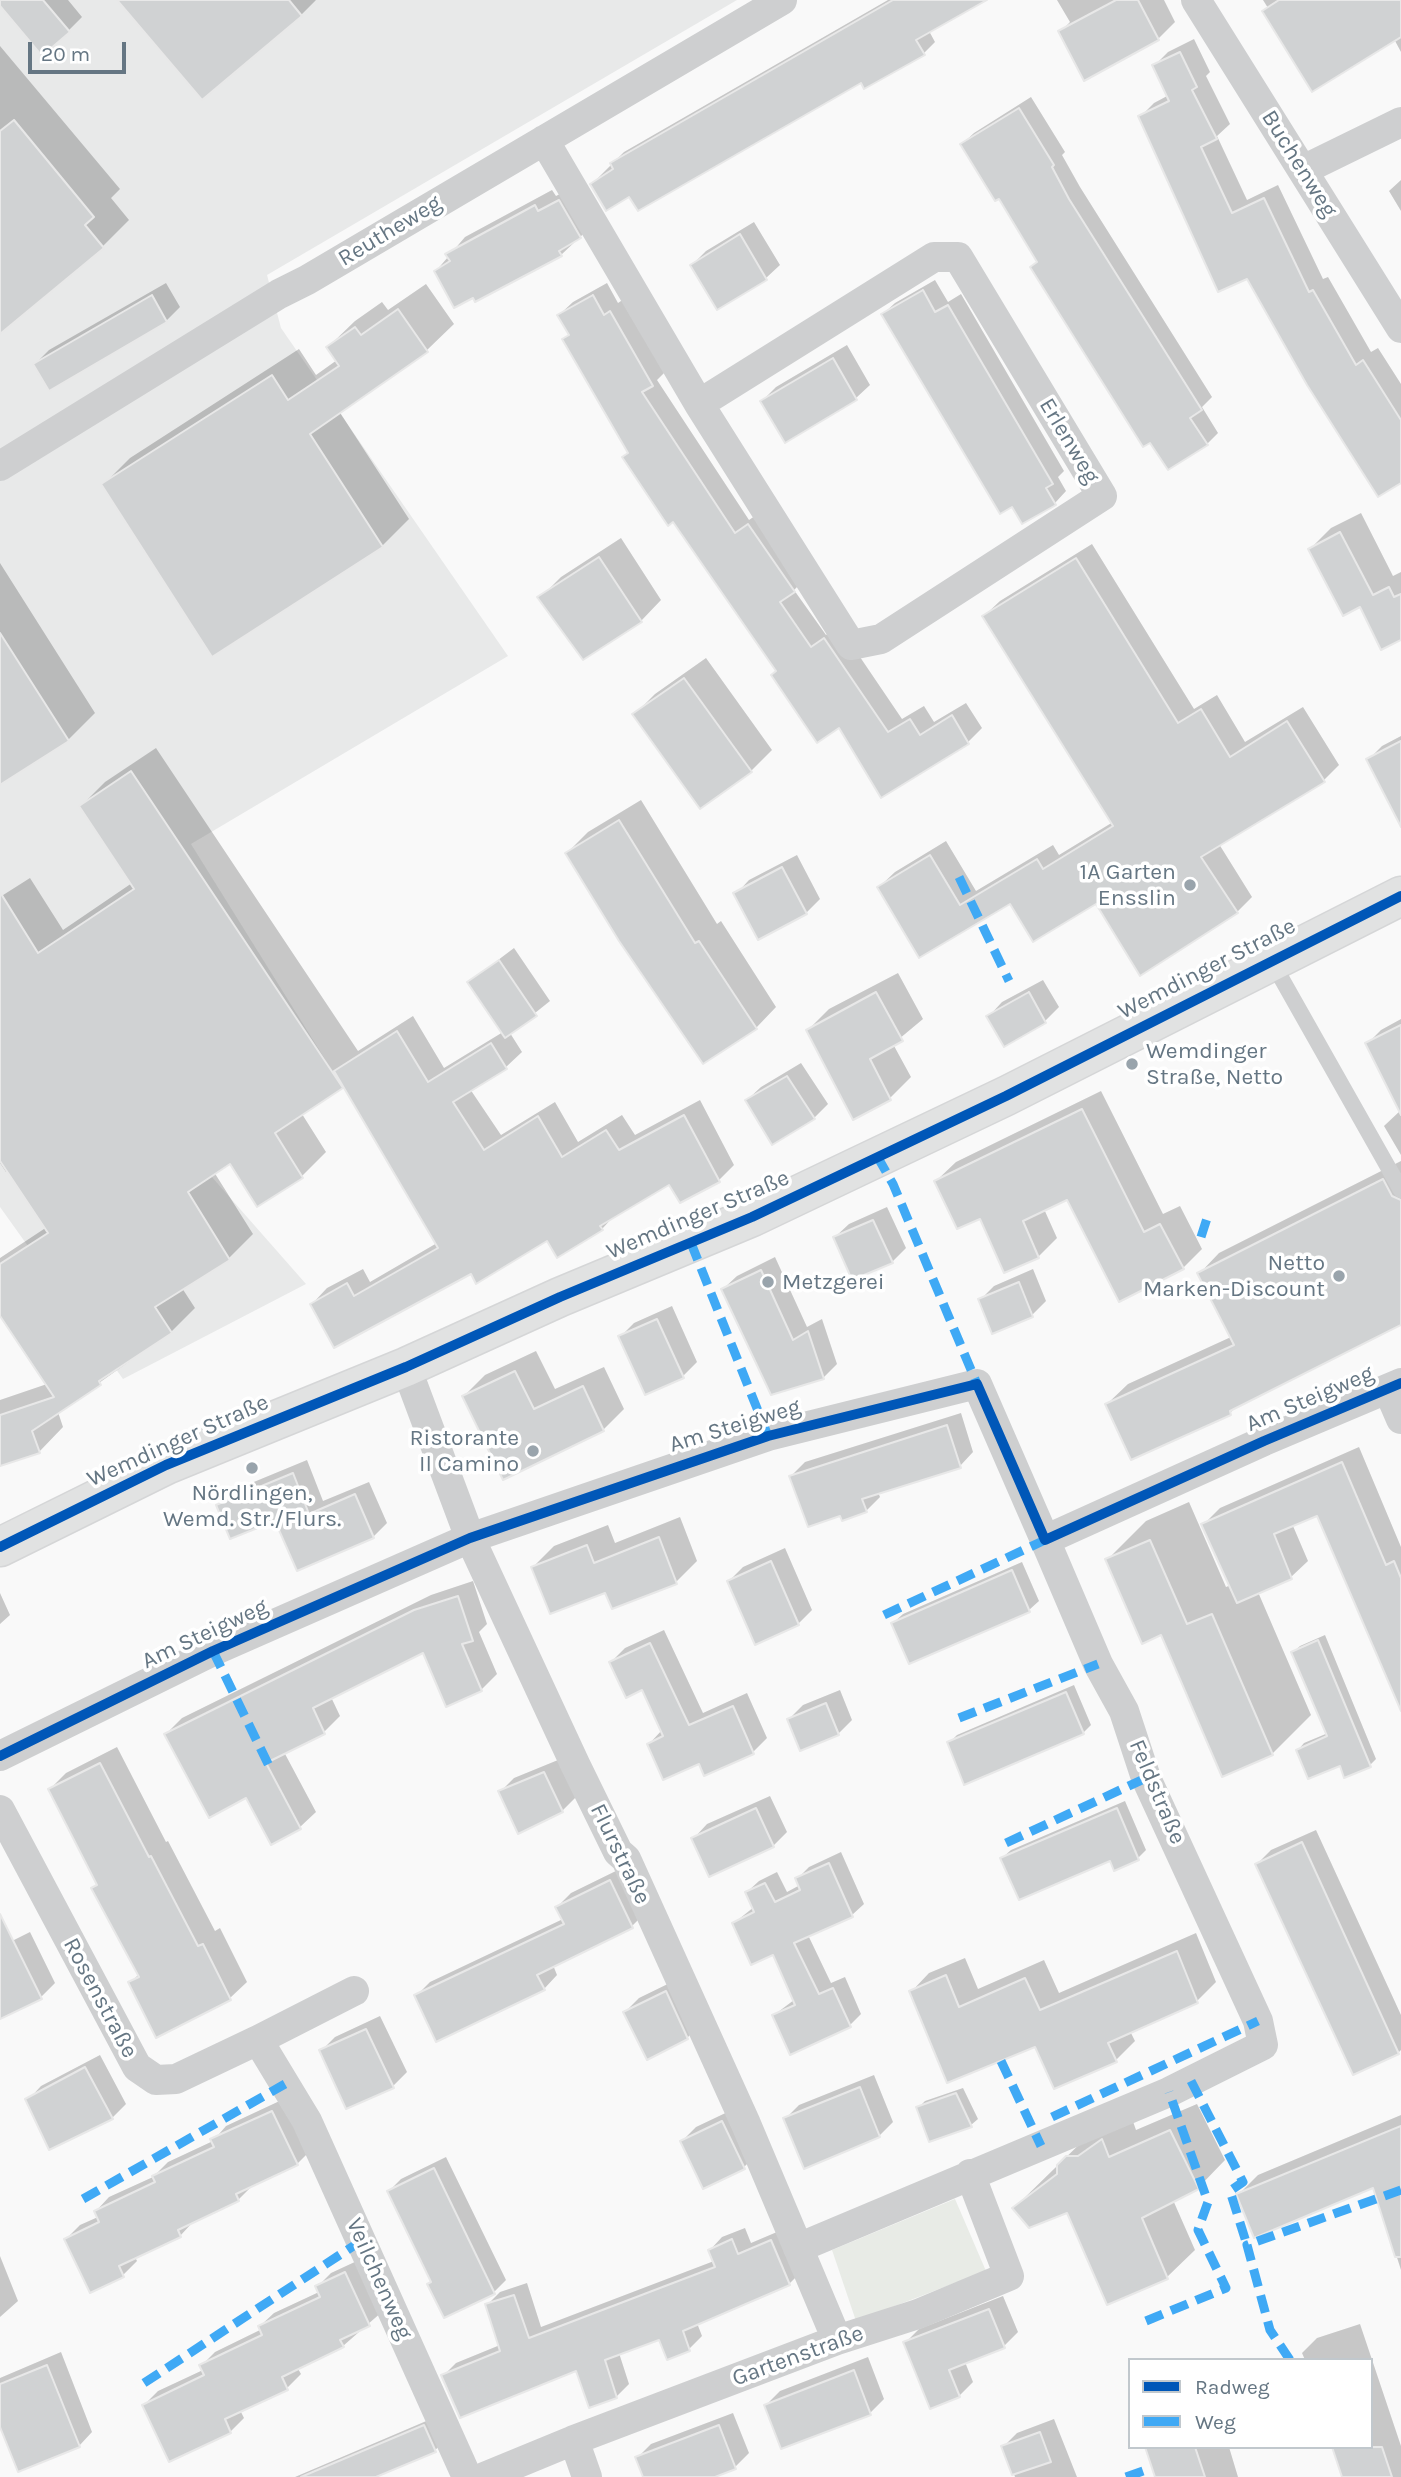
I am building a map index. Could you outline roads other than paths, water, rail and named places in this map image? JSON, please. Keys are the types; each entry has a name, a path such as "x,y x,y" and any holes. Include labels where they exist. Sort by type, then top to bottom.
{"main road":[{"name":"Wemdinger Straße","path":"0,1547 166,1465 406,1367 560,1297 752,1217 1006,1096 1401,896"}],"street":[{"name":"Reutheweg","path":"0,466 279,294 782,0"},
{"name":"Buchenweg","path":"1196,0 1401,328"},
{"path":"1303,170 1401,122"},
{"name":"Erlenweg","path":"544,140 699,404 851,645 881,639 1102,496 958,257 934,257 699,404"},
{"name":"Flurstraße","path":"406,1367 470,1538 587,1789 618,1852 625,1859 746,2124 836,2340"},
{"name":"Am Steigweg","path":"0,1756 213,1651 470,1538 768,1436 977,1384 1045,1541 1264,1441 1395,1386"},
{"path":"1395,1386 1401,1419"},
{"name":"Feldstraße","path":"970,2174 1169,2092 1263,2045 1258,2021 1146,1778 1124,1711 1098,1664 1045,1541"},
{"name":"Rosenstraße","path":"0,1810 137,2067 156,2080 176,2078 354,1991"},
{"name":"Veilchenweg","path":"258,2040 313,2133 467,2477"},
{"path":"798,2248 970,2174"},
{"name":"Gartenstraße","path":"485,2477 574,2440 836,2340 918,2314 1009,2276 970,2174"},
{"path":"574,2440 587,2477"}],"lane":[{"path":"1272,960 1401,1190"}],"place":[{"name":"1A Garten Ensslin","path":"1190,885"},
{"name":"Wemdinger Straße, Netto","path":"1132,1064"},
{"name":"Netto Marken-Discount","path":"1339,1276"},
{"name":"Metzgerei","path":"768,1282"},
{"name":"Ristorante Il Camino","path":"533,1451"},
{"name":"Nördlingen, Wemd. Str./Flurs.","path":"252,1468"}]}
